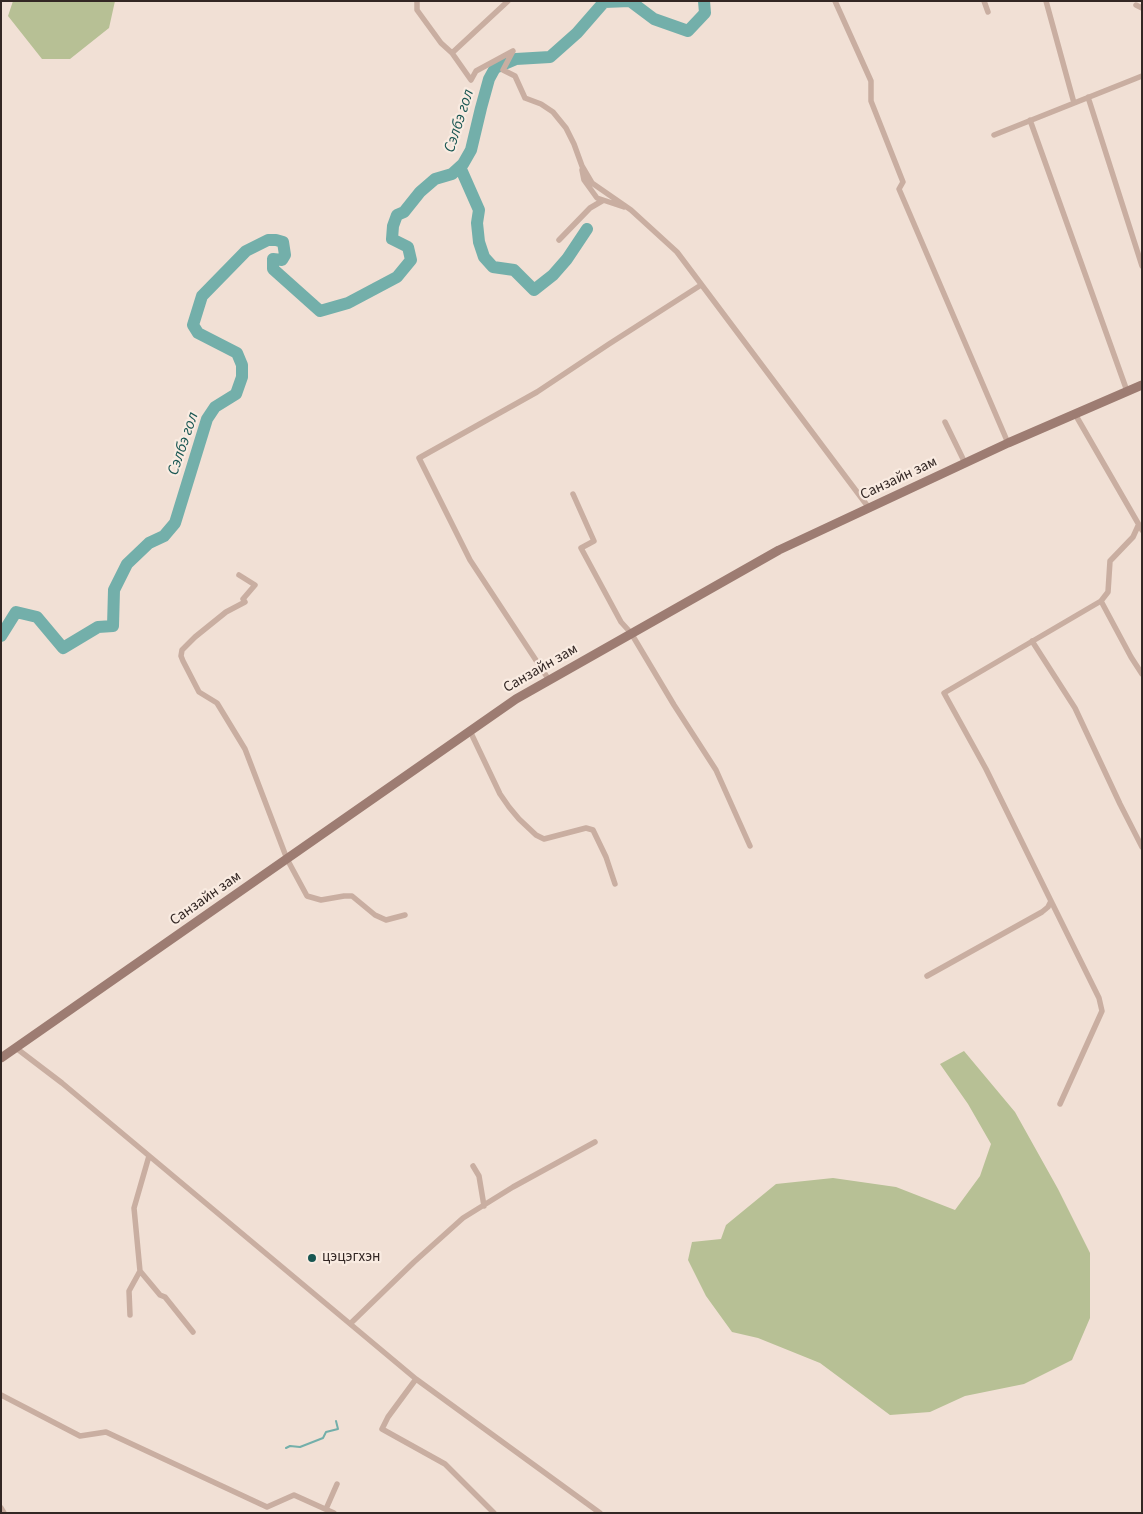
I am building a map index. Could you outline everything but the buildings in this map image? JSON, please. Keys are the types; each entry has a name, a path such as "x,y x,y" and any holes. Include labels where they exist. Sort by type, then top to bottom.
{"main road":[{"name":"Санзайн зам","path":"1,1058 516,698 780,550 1008,443 1142,384"}],"street":[{"path":"417,1 417,10 441,44 452,53 471,80 476,71 514,51 503,70 515,76 525,98 541,104 553,112 574,144 582,166 592,183 630,210 676,252 869,508"},
{"path":"452,53 508,1"},
{"path":"835,1 871,81 871,101 902,182 899,189 1008,443"},
{"path":"984,1 988,12"},
{"path":"1046,1 1074,103"},
{"path":"994,135 1142,76"},
{"path":"1088,97 1142,266"},
{"path":"1030,120 1127,391"},
{"path":"582,166 584,180 596,198 630,210"},
{"path":"559,240 584,214 602,201"},
{"path":"549,680 470,560 419,458 537,392 701,285"},
{"path":"1060,1104 1102,1011 1099,998 986,769 944,693 1101,601 1108,592 1110,561 1140,528 1075,414"},
{"path":"945,422 965,463"},
{"path":"573,494 594,541 581,548 621,622 631,633 716,770 750,846"},
{"path":"239,575 255,585 243,599 245,602 226,612 195,637 182,650 181,656 199,692 217,703 245,749 287,859 308,896 321,900 352,896 375,915 386,920 405,915"},
{"path":"1101,601 1142,674"},
{"path":"1032,641 1075,708 1142,847"},
{"path":"470,731 500,794 519,819 536,835 544,839 586,828 593,830 606,857 615,884"},
{"path":"927,976 1042,912 1051,901"},
{"path":"16,1048 62,1083 416,1379 600,1513"},
{"path":"351,1323 463,1218 596,1142"},
{"path":"130,1314 129,1291 140,1271 134,1208 149,1156"},
{"path":"473,1166 479,1176 484,1206"},
{"path":"140,1271 160,1294 165,1297 193,1332"},
{"path":"416,1379 388,1417 382,1429 445,1464 494,1513"},
{"path":"1,1395 80,1436 106,1432 267,1507 294,1495 323,1510 334,1513"},
{"path":"323,1510 337,1484"},
{"path":"1,1508 4,1513"}],"green space":[{"path":"13,1 115,1 109,28 70,59 42,59 8,16"},
{"path":"964,1051 1015,1112 1058,1189 1090,1253 1090,1318 1072,1360 1024,1384 965,1396 930,1412 890,1415 820,1363 758,1338 732,1332 706,1296 688,1260 692,1242 721,1239 726,1225 776,1184 833,1178 896,1187 955,1210 980,1176 991,1144 968,1104 940,1064"}],"waterway":[{"name":"Сэлбэ гол","path":"1,636 16,612 37,617 63,648 98,627 113,626 114,590 127,564 149,543 164,536 175,523 207,419 215,407 236,394 242,377 242,365 237,353 198,333 193,325 202,296 246,251 268,240 283,242 285,255 282,260 273,259 273,269 320,311 348,303 397,277 411,260 408,247 392,239 393,226 397,215 404,212 420,192 435,179 452,174 463,164 471,150 489,79 495,68 516,59 550,57 577,33 604,2 630,1 654,19 688,31 705,13 704,1"},
{"path":"460,167 479,210 477,223 479,242 484,257 493,267 514,270 534,290 553,275 567,259 587,229"},
{"path":"286,1448 290,1446 300,1447 323,1438 326,1432 338,1429 336,1421"}],"place":[{"name":"цэцэгхэн","path":"312,1258"}]}
